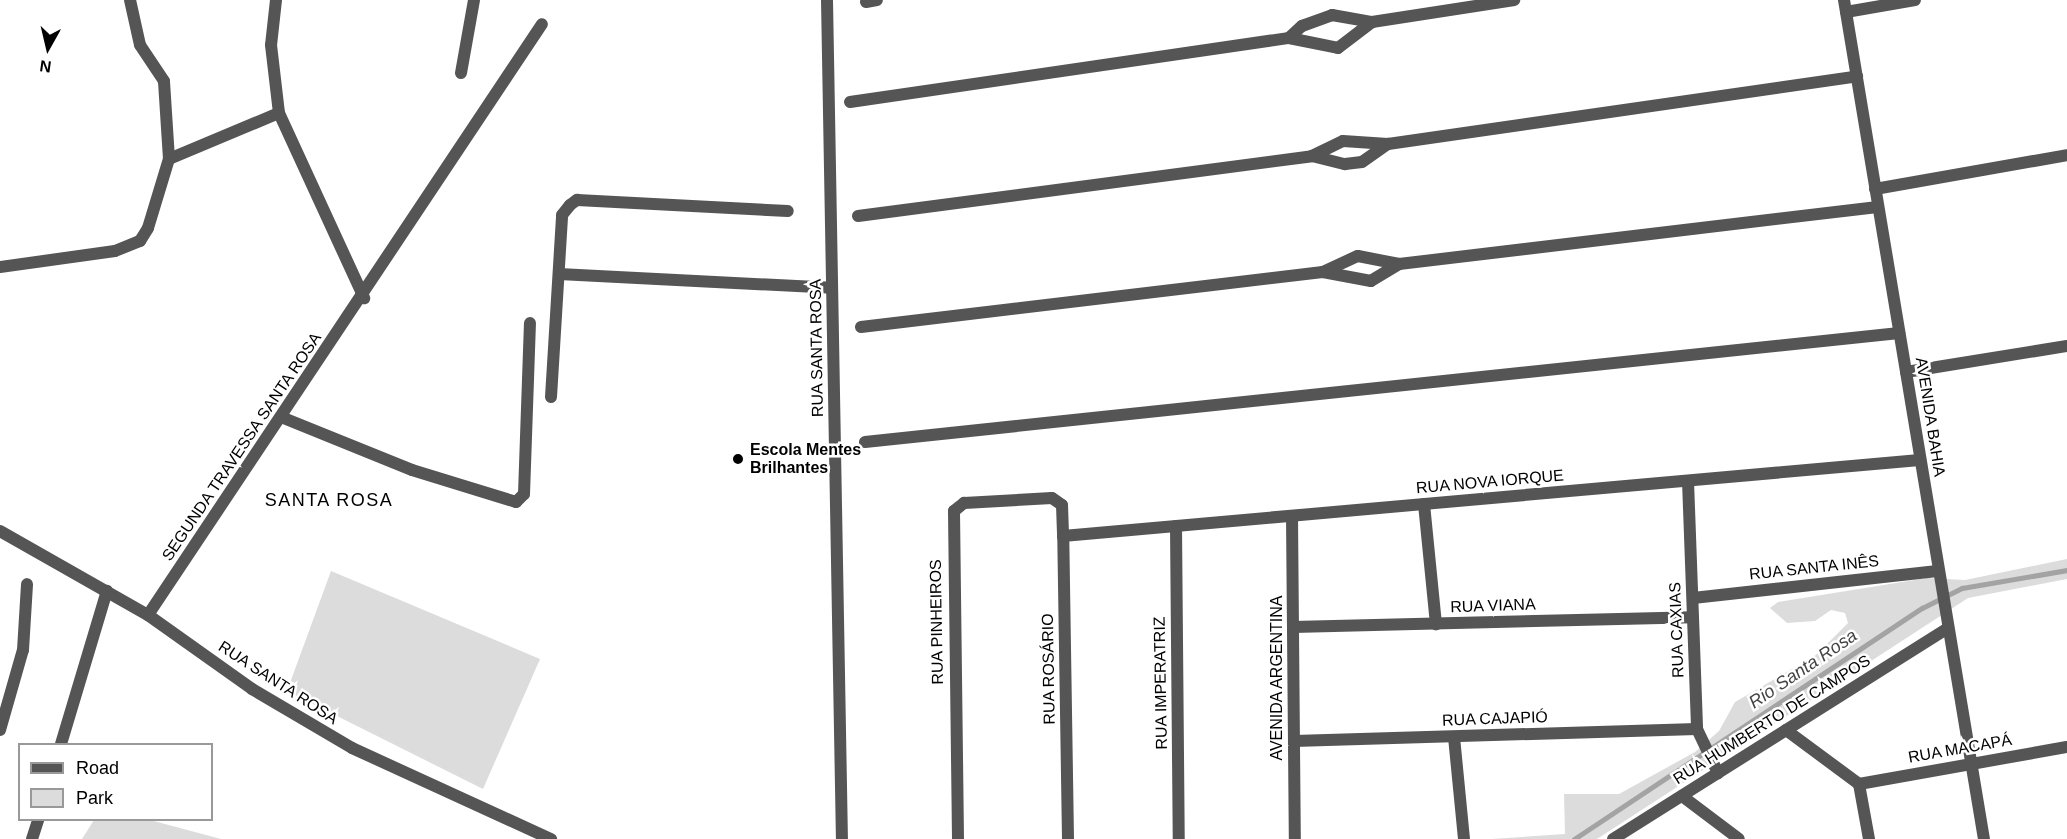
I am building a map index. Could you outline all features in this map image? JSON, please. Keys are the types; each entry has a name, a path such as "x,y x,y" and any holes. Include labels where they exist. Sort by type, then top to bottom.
{"street":[{"path":"0,267 115,251 140,241 169,159 164,81 140,45 130,0"},
{"path":"276,0 272,45 279,112 364,298"},
{"path":"461,73 474,0"},
{"name":"RUA SANTA ROSA","path":"827,0 842,839"},
{"path":"1289,38 1302,26 1332,15 1372,22 1514,0"},
{"path":"1845,6 1915,0"},
{"name":"AVENIDA BAHIA","path":"1845,6 1875,189 1873,207 1893,334 1906,372 1984,839"},
{"path":"850,102 1289,38 1338,48 1372,22"},
{"name":"SEGUNDA TRAVESSA SANTA ROSA","path":"148,615 364,298 542,24"},
{"path":"858,216 1312,156 1343,141 1388,144 1857,76"},
{"path":"169,159 279,112"},
{"path":"1312,156 1345,164 1362,162 1388,144"},
{"path":"1875,189 2067,155"},
{"path":"551,397 562,216 577,200 788,211"},
{"path":"1323,272 1358,256 1399,264 1873,207"},
{"path":"861,327 1323,272 1371,281 1399,264"},
{"path":"559,274 832,288"},
{"path":"281,417 509,504 522,499 530,323"},
{"path":"865,442 1341,394 1388,383 1436,385 1893,334"},
{"path":"1906,372 2067,346"},
{"name":"RUA NOVA IORQUE","path":"1063,536 1920,460"},
{"name":"RUA CAXIAS","path":"1688,481 1698,733 1716,769"},
{"name":"RUA ROSÁRIO","path":"1058,500 1063,536 1068,839"},
{"name":"RUA PINHEIROS","path":"958,839 954,511 964,503 1058,500"},
{"path":"1424,504 1436,624"},
{"name":"AVENIDA ARGENTINA","path":"1292,516 1294,839"},
{"name":"RUA IMPERATRIZ","path":"1176,526 1179,839"},
{"name":"RUA SANTA ROSA","path":"0,531 148,615 252,689 352,748 551,839"},
{"name":"RUA SANTA INÊS","path":"1693,598 1939,577"},
{"path":"0,730 23,650 27,584"},
{"path":"61,743 107,591"},
{"name":"RUA VIANA","path":"1293,627 1693,617"},
{"name":"RUA HUMBERTO DE CAMPOS","path":"1613,839 1682,796 1716,769 1786,730 1948,628"},
{"path":"1786,730 1859,784 1869,839"},
{"name":"RUA CAJAPIÓ","path":"1294,741 1698,733"},
{"path":"1454,737 1464,839"},
{"name":"RUA MACAPÁ","path":"1859,784 2067,747"},
{"path":"1682,796 1739,839"},
{"path":"32,839 37,821"}],"green space":[{"path":"2067,559 2067,579 1968,598 1597,839 1492,839 1565,834 1564,794 1619,794 1695,752 1719,731 1735,702 1816,655 1848,623 1845,613 1831,610 1815,621 1787,623 1770,608 1778,602 1927,578 1965,580"},
{"path":"331,571 540,659 483,789 287,691"},
{"path":"93,821 154,821 221,839 82,839"}],"waterway":[{"name":"Rio Santa Rosa","path":"1574,839 1922,608 1962,588 2067,570"}],"place":[{"name":"Escola Mentes Brilhantes","path":"738,459"}],"district":[{"name":"SANTA ROSA","path":"329,500"}]}
